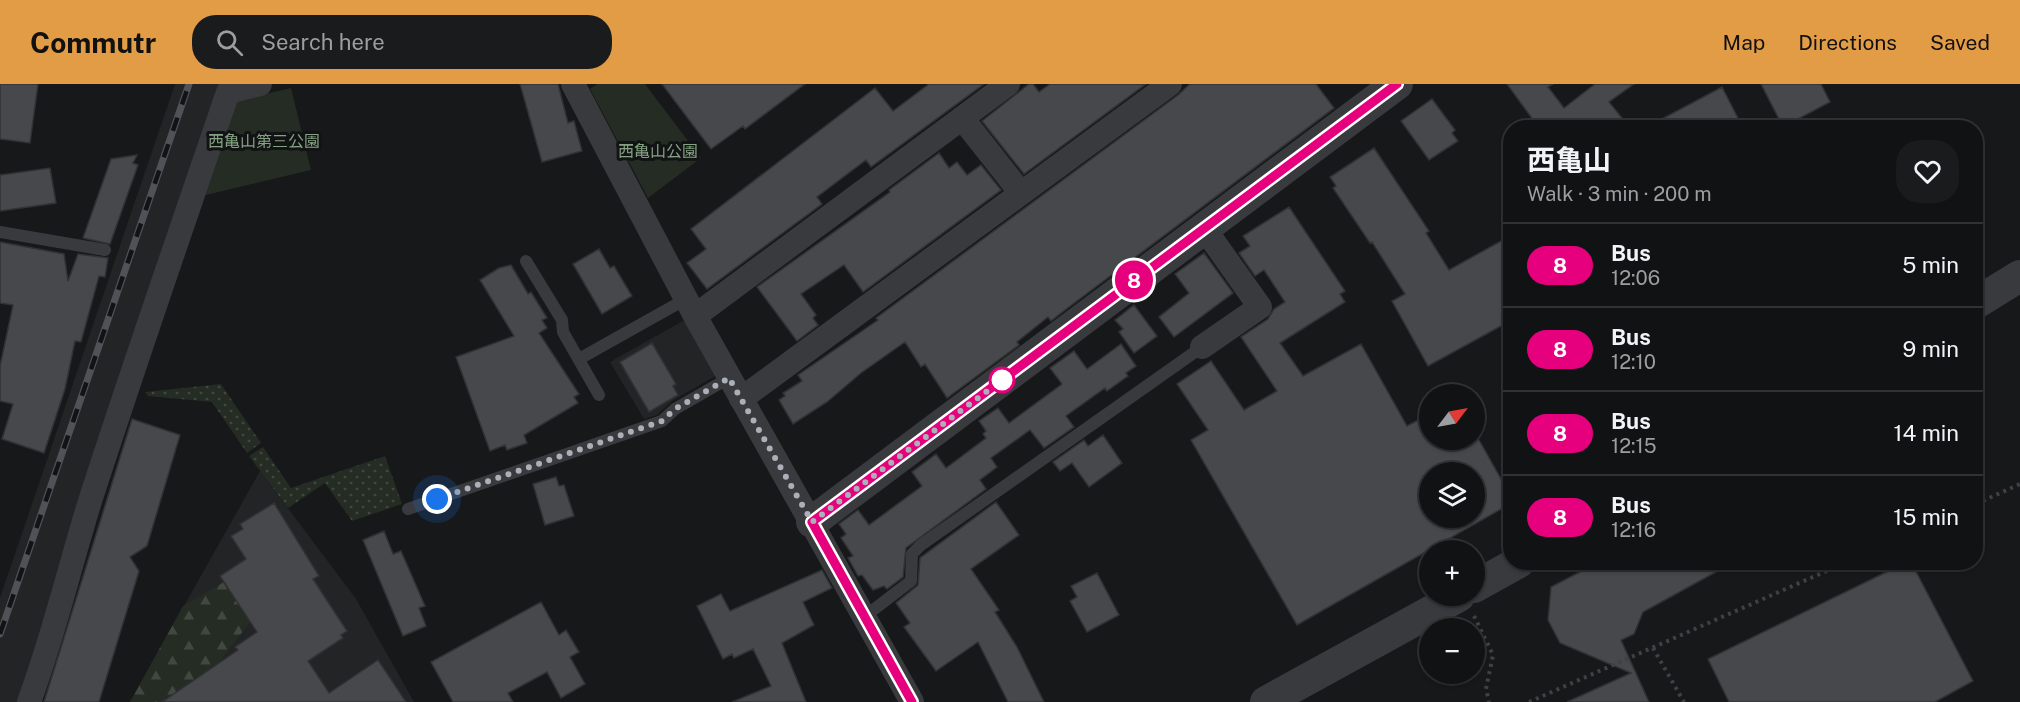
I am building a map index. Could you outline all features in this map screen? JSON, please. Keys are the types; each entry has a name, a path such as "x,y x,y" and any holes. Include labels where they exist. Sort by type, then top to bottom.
{"street":[{"path":"29,702 43,664 73,555 103,461 229,88 260,84"},
{"path":"573,84 729,378 912,702"},
{"path":"691,307 1008,84"},
{"path":"741,399 1170,84"},
{"path":"812,522 1397,84"},
{"path":"962,118 1021,193"},
{"path":"1202,347 1260,307 1204,228"},
{"path":"1983,299 2020,276"},
{"path":"1485,586 1508,570"},
{"path":"1266,702 1452,606"}],"lane":[{"path":"0,232 105,250"},
{"path":"526,261 562,320 563,332 599,395"},
{"path":"579,359 691,307"},
{"path":"864,617 911,581 912,554 921,545 1202,347"},
{"path":"408,509 662,421 675,409 729,378"}],"path":[{"path":"1983,501 2020,484"},
{"path":"1529,702 1826,570"},
{"path":"1472,606 1493,655 1486,689 1489,702"},
{"path":"1653,648 1684,702"}],"shaded area":[{"path":"175,84 221,84 20,702 0,702 0,598"},
{"path":"688,318 719,374 672,401 657,415 644,419 610,362"},
{"path":"260,471 356,599 414,702 130,702"}],"green space":[{"name":"西亀山公園","path":"597,84 645,84 701,158 648,198 590,89"},
{"name":"西亀山第三公園","path":"291,88 311,170 202,196 236,101"},
{"path":"221,384 261,443 247,453 212,402 148,396 145,392"},
{"path":"263,447 291,488 385,456 402,504 352,521 325,483 288,508 249,456"},
{"path":"224,582 250,622 217,665 162,702 130,702 183,606"}],"building":[{"path":"0,84 38,84 30,143 0,139"},
{"path":"520,84 558,84 568,123 574,121 582,151 542,162"},
{"path":"662,84 805,84 745,129 743,126 711,149"},
{"path":"929,84 984,84 871,167 866,160 817,197 822,204 707,289 687,263 706,249 691,229 875,88 893,111"},
{"path":"1029,84 1033,84 1039,92 1050,84 1146,84 1024,174 982,121"},
{"path":"1190,84 1316,84 1334,108 1051,321 1048,317 1017,342 1019,345 947,398 925,364 921,367 905,342 861,373 827,402 793,424 779,400 785,396 783,393 802,381 798,375 878,320 876,318"},
{"path":"1507,84 1553,84 1548,87 1564,108 1595,84 1634,84 1609,102 1624,120 1533,120"},
{"path":"1761,84 1821,84 1830,102 1796,120 1779,120"},
{"path":"1722,87 1739,120 1660,120"},
{"path":"1432,99 1455,130 1452,133 1458,141 1429,160 1401,121"},
{"path":"1374,148 1429,231 1426,233 1449,270 1503,240 1503,325 1428,366 1392,301 1405,294 1372,242 1370,243 1333,188 1336,186 1330,177"},
{"path":"939,153 949,168 957,162 967,175 981,165 1001,190 863,292 844,265 801,294 816,315 813,318 818,325 797,341 757,287 890,192 889,190"},
{"path":"137,155 133,163 138,165 110,244 83,238 111,159"},
{"path":"50,168 56,203 0,211 0,175"},
{"path":"1289,207 1345,291 1340,294 1345,302 1280,343 1303,376 1361,344 1407,426 1419,420 1419,450 1485,450 1503,483 1503,508 1485,518 1485,462 1419,462 1419,528 1468,528 1447,540 1419,540 1419,556 1297,625 1191,440 1208,430 1177,384 1211,361 1244,410 1277,391 1241,337 1268,319 1274,309 1285,302 1264,270 1255,276 1239,253 1250,246 1243,236"},
{"path":"0,242 64,254 68,281 78,254 108,258 105,277 99,276 81,342 75,341 65,389 44,453 2,439 13,404 0,401 0,366 13,305 0,303"},
{"path":"599,249 610,268 614,266 632,296 602,314 573,264"},
{"path":"1204,253 1233,293 1174,337 1159,317 1189,293 1175,274"},
{"path":"511,265 528,294 531,292 547,318 542,320 547,328 539,333 579,394 574,397 578,403 524,435 527,443 507,450 505,445 490,451 456,357 514,336 480,280 499,268"},
{"path":"1134,305 1157,336 1134,353 1119,332 1123,329 1115,320"},
{"path":"652,343 676,384 673,386 678,395 649,412 620,362"},
{"path":"1121,344 1136,366 1126,373 1128,376 1107,391 1105,388 1066,416 1074,427 1044,448 1030,430 991,458 997,467 980,480 986,489 906,548 903,577 887,589 884,586 873,590 862,575 858,576 848,558 853,556 841,538 846,534 839,524 858,510 869,525 922,486 912,472 936,454 946,468 986,438 983,434 986,431 979,421 998,408 1009,423 1062,384 1050,368 1074,351 1087,369"},
{"path":"132,419 180,435 147,546 130,557 139,571 99,702 44,702"},
{"path":"1103,435 1122,463 1089,487 1072,463 1060,471 1053,462 1084,440 1088,446"},
{"path":"556,477 559,486 564,485 574,516 545,525 533,484"},
{"path":"996,502 1019,535 971,569 999,610 995,612 1017,647 1044,702 1008,702 978,642 936,671 904,627 910,623 896,603 918,585 920,558"},
{"path":"274,503 319,576 313,579 347,631 341,635 343,638 308,661 329,693 378,660 406,702 162,702 238,650 235,647 257,632 220,576 246,559 231,536 243,529 240,524"},
{"path":"384,531 393,554 401,551 425,606 419,608 426,626 403,636 363,540"},
{"path":"822,570 832,588 803,602 814,625 782,643 806,702 732,702 771,686 753,649 734,658 732,654 723,659 697,606 721,594 730,611"},
{"path":"1584,570 1719,570 1643,612 1634,634 1621,640 1649,702 1567,702 1631,673 1560,643 1548,620 1551,587"},
{"path":"1891,570 1915,570 1973,681 1935,702 1729,702 1708,659"},
{"path":"1097,573 1119,615 1087,632 1070,601 1077,597 1071,586"},
{"path":"541,602 559,635 566,630 579,652 570,657 585,684 561,698 547,672 508,693 513,702 453,702 431,662"}],"railway":[{"path":"0,634 189,84"}],"bus line":[{"name":"8","path":"912,702 812,522 1397,84"}],"route":[{"path":"437,499 662,421 675,409 729,378 812,522 1002,380"}]}
